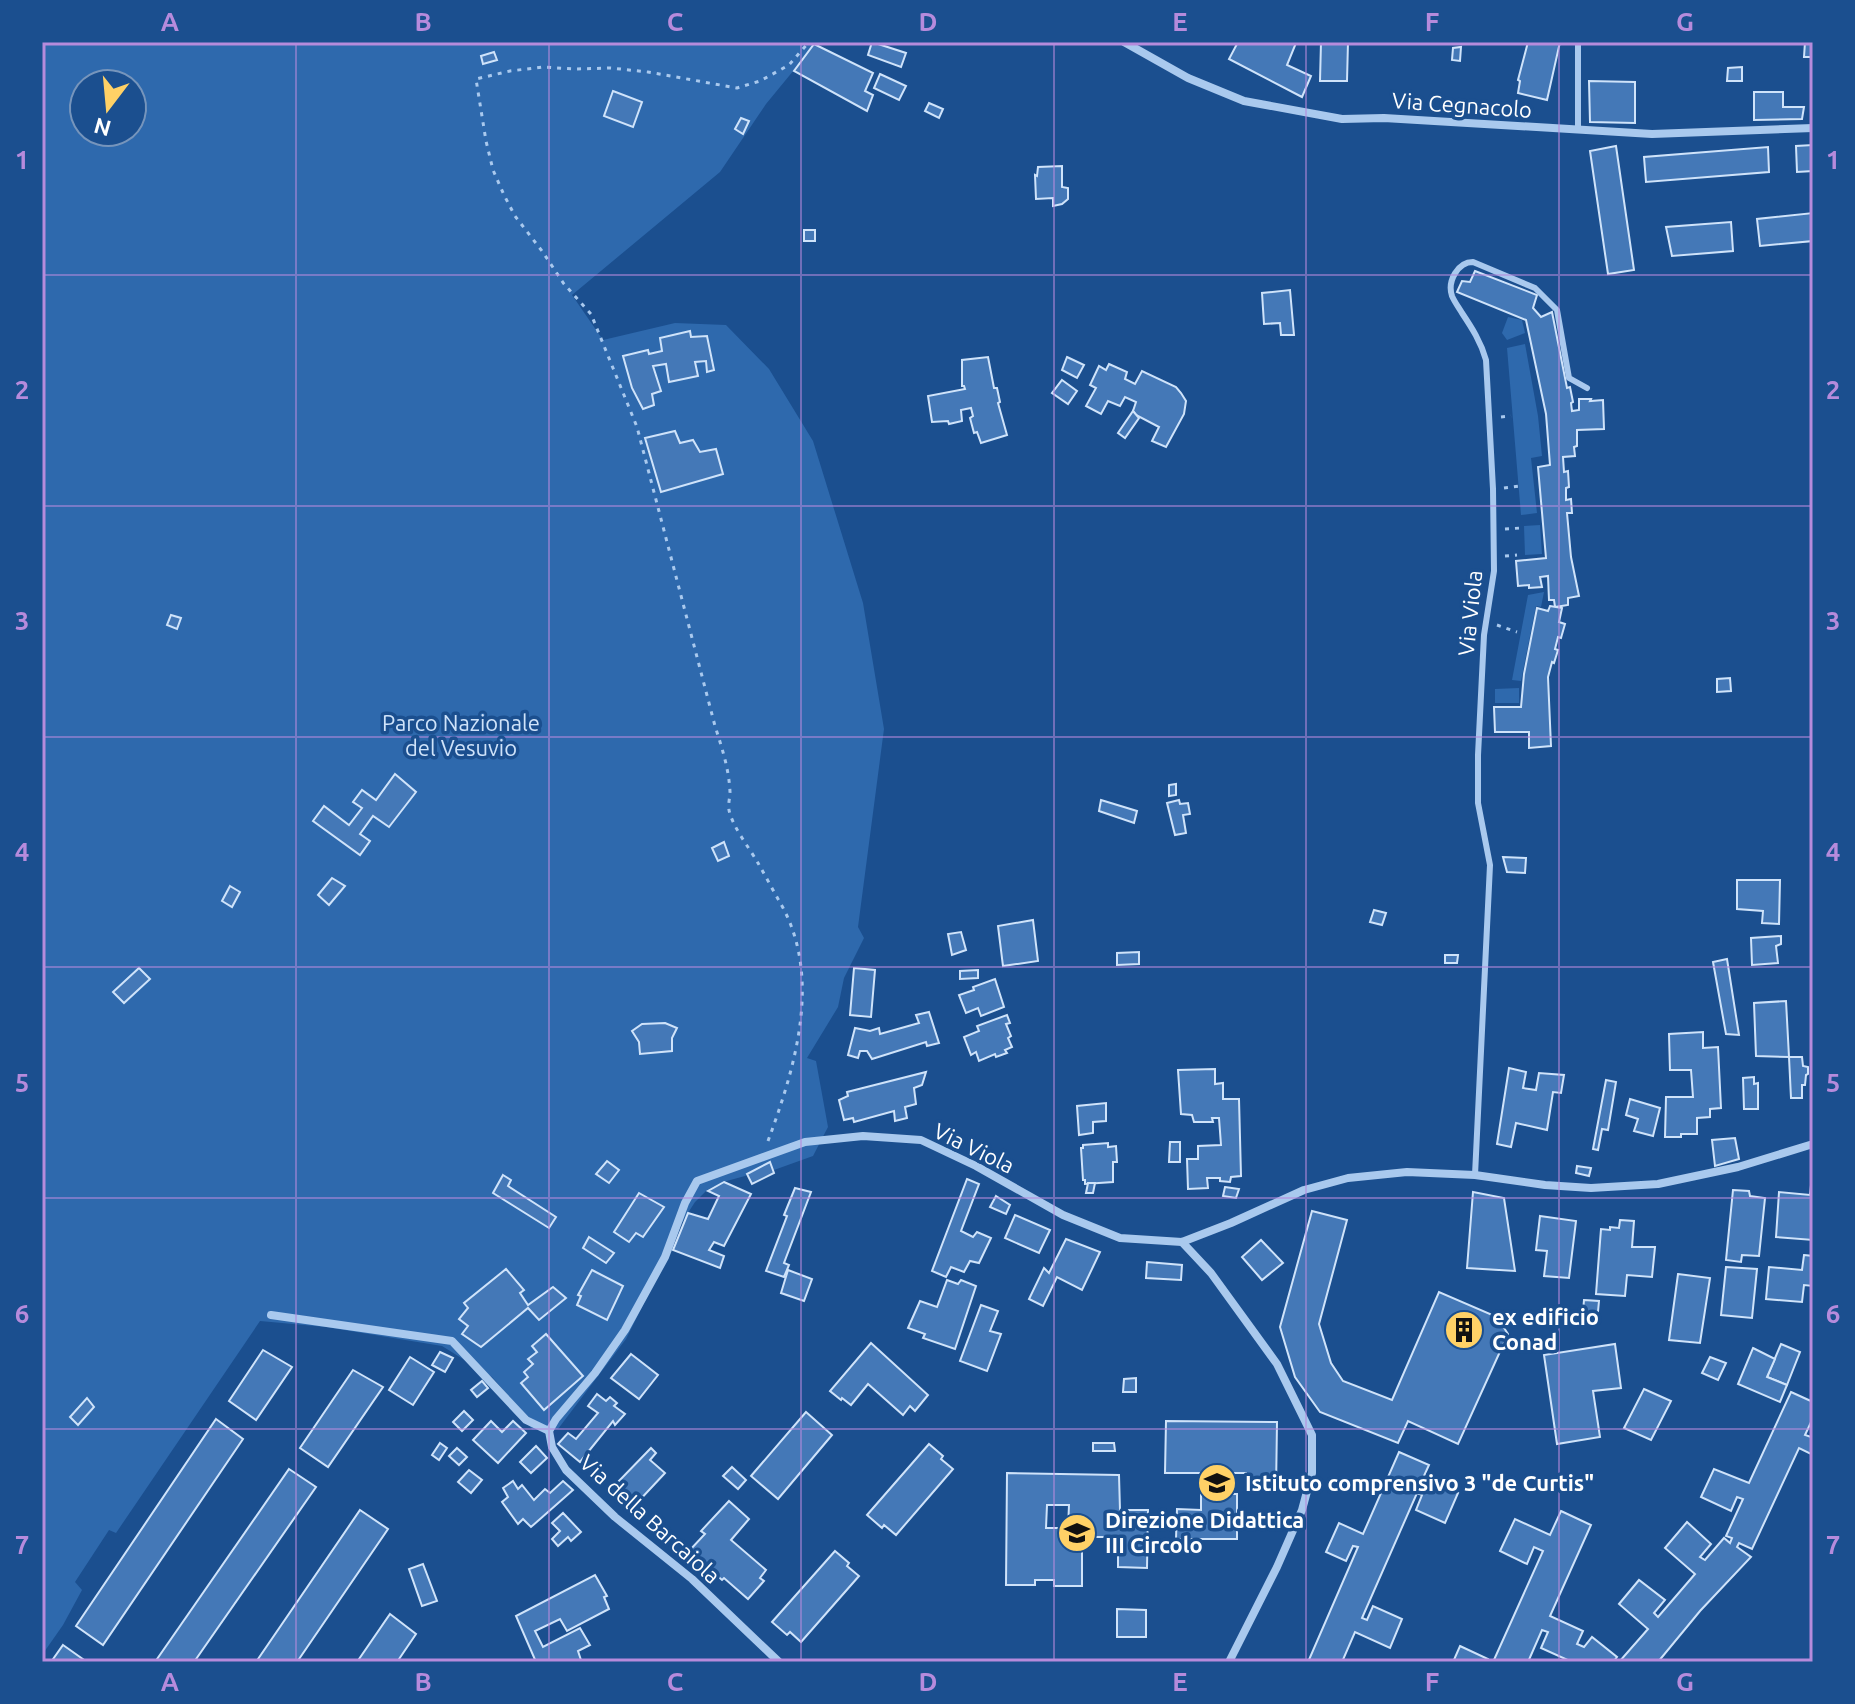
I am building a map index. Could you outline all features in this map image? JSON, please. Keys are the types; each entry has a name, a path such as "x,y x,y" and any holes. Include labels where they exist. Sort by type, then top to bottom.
{"street":[{"name":"Via Cegnacolo","path":"1124,42 1188,78 1244,101 1342,119 1384,118 1652,134 1813,128"},
{"name":"Via Viola","path":"549,1431 625,1330 665,1257 685,1203 697,1181 805,1142 863,1136 921,1140 976,1166 1063,1215 1120,1238 1182,1242 1304,1190 1348,1178 1407,1172 1475,1175 1591,1188 1658,1184 1738,1167 1813,1144"},
{"path":"1182,1242 1211,1273 1277,1364 1312,1435 1312,1473 1302,1510 1229,1662"},
{"path":"271,1315 452,1341 526,1420 549,1431"},
{"name":"Via della Barcaiola","path":"549,1431 552,1447 566,1470 615,1517 692,1579 779,1662"}],"lane":[{"path":"1578,42 1578,130"},
{"name":"Via Viola","path":"1475,1175 1490,865 1478,803 1480,687 1494,571 1493,489 1486,360 1481,343 1451,294 1452,280 1458,268 1466,262 1473,262 1535,288 1557,310 1569,378 1587,388"}],"path":[{"path":"763,1156 798,1045 802,978 796,941 789,920 729,809 726,759 637,427 591,314 564,284 515,216 504,195 493,170 476,79 543,67 611,68 737,88 760,81 789,65 809,42"},
{"path":"1486,621 1517,632"}],"green space":[{"name":"Parco Nazionale del Vesuvio","path":"42,42 817,42 766,104 720,172 572,295 603,340 675,323 726,325 769,369 813,441 863,603 884,729 858,927 864,938 844,978 838,1007 807,1058 816,1061 828,1127 813,1156 774,1170 769,1162 745,1176 707,1190 695,1202 668,1244 656,1279 626,1339 558,1429 532,1430 520,1409 492,1377 442,1346 326,1327 260,1321 116,1533 109,1530 75,1582 82,1590 42,1655"},
{"path":"1508,317 1522,320 1525,333 1507,340 1502,333"},
{"path":"1525,344 1542,456 1531,458 1537,513 1521,515 1507,348"},
{"path":"1540,525 1542,554 1525,555 1524,526"},
{"path":"1544,592 1541,607 1536,606 1521,681 1512,680 1528,595"},
{"path":"1519,688 1519,703 1495,703 1495,689"}],"building":[{"path":"872,42 906,53 901,67 868,55"},
{"path":"1238,42 1296,43 1287,65 1311,76 1302,97 1229,59"},
{"path":"1321,42 1348,42 1347,81 1320,81"},
{"path":"1528,42 1560,42 1547,100 1518,93 1518,80"},
{"path":"1805,42 1813,42 1813,57 1804,57"},
{"path":"814,44 873,73 865,91 873,95 867,111 794,71"},
{"path":"1461,47 1460,61 1452,60 1453,48"},
{"path":"494,52 497,60 483,64 481,56"},
{"path":"1742,67 1742,81 1727,81 1728,68"},
{"path":"880,74 906,86 899,100 874,88"},
{"path":"1589,81 1635,82 1635,123 1590,122"},
{"path":"613,91 642,102 633,127 604,116"},
{"path":"1754,92 1783,92 1783,107 1804,107 1802,119 1754,120"},
{"path":"929,103 943,109 939,118 925,111"},
{"path":"741,118 749,121 743,134 735,129"},
{"path":"1813,145 1813,171 1797,172 1796,146"},
{"path":"1616,146 1634,270 1608,274 1590,151"},
{"path":"1768,147 1769,172 1646,182 1644,157"},
{"path":"1062,166 1062,187 1068,188 1068,199 1053,206 1053,198 1036,199 1035,175 1038,167"},
{"path":"1813,213 1813,241 1760,246 1757,219"},
{"path":"1731,222 1733,251 1672,256 1666,227"},
{"path":"804,230 815,230 815,241 804,241"},
{"path":"1475,271 1537,295 1533,308 1541,317 1552,312 1567,388 1570,387 1572,411 1579,410 1579,399 1603,400 1604,429 1577,430 1575,456 1563,457 1564,472 1568,471 1566,500 1571,499 1572,513 1567,513 1571,557 1579,596 1568,598 1568,605 1555,607 1554,600 1549,600 1548,576 1540,577 1542,587 1518,586 1516,561 1546,558 1538,467 1550,465 1546,414 1526,320 1457,292 1462,281 1470,282"},
{"path":"1290,290 1294,335 1281,335 1280,323 1264,324 1262,293"},
{"path":"690,331 691,337 707,336 714,370 707,372 706,361 695,362 698,376 669,382 666,364 653,366 661,391 652,394 654,405 643,409 632,388 623,356 648,350 649,354 662,351 660,338"},
{"path":"988,357 1007,435 981,443 977,432 974,433 971,408 961,410 962,421 949,424 948,421 932,422 928,396 965,389 962,386 962,360"},
{"path":"1067,357 1084,365 1077,378 1062,370"},
{"path":"1109,364 1127,372 1125,379 1135,384 1142,371 1176,387 1181,393 1186,401 1184,414 1166,447 1152,441 1159,427 1136,415 1133,411 1136,402 1125,397 1120,406 1108,401 1101,414 1086,406 1096,388 1090,385 1099,366 1106,370"},
{"path":"1062,380 1077,391 1068,404 1052,393"},
{"path":"1133,411 1139,418 1125,438 1118,433"},
{"path":"675,431 680,443 693,440 700,452 716,449 723,474 661,492 645,438"},
{"path":"1550,606 1562,608 1559,622 1565,624 1561,638 1558,637 1555,649 1558,650 1548,677 1551,746 1529,748 1529,732 1495,732 1494,707 1521,707 1537,608 1548,611"},
{"path":"171,615 181,618 177,629 167,625"},
{"path":"1730,678 1731,691 1717,692 1717,679"},
{"path":"395,774 416,792 389,827 373,816 360,834 370,841 360,855 313,821 324,806 349,825 362,808 353,802 362,790 376,800"},
{"path":"1176,784 1176,795 1169,796 1169,785"},
{"path":"1101,800 1137,811 1134,823 1099,811"},
{"path":"1179,800 1180,804 1188,803 1190,814 1183,815 1186,833 1175,835 1167,803"},
{"path":"724,842 729,856 718,861 712,848"},
{"path":"1503,857 1526,858 1525,873 1507,872"},
{"path":"332,878 345,886 329,905 318,895"},
{"path":"1737,880 1780,880 1779,924 1762,923 1763,911 1737,909"},
{"path":"230,886 240,892 232,907 222,901"},
{"path":"1374,910 1386,913 1382,925 1370,922"},
{"path":"1033,920 1038,961 1003,966 998,926"},
{"path":"961,932 966,950 952,955 948,934"},
{"path":"1781,936 1781,944 1776,946 1778,963 1752,965 1751,938"},
{"path":"1139,952 1139,964 1117,965 1117,953"},
{"path":"1445,955 1458,955 1457,963 1445,963"},
{"path":"1727,959 1739,1035 1726,1034 1713,962"},
{"path":"139,968 150,979 124,1003 113,992"},
{"path":"854,968 875,970 871,1017 850,1015"},
{"path":"978,970 978,978 960,979 960,971"},
{"path":"995,979 1004,1007 981,1016 978,1008 966,1013 959,995"},
{"path":"1786,1001 1789,1057 1756,1056 1754,1003"},
{"path":"929,1012 939,1043 927,1046 926,1042 872,1059 867,1051 860,1051 858,1058 848,1055 855,1028 870,1031 879,1028 880,1034 919,1023 916,1015"},
{"path":"1007,1015 1010,1023 1006,1024 1011,1036 1008,1038 1012,1047 1005,1050 1007,1053 979,1061 976,1052 971,1055 964,1037 979,1031 977,1026"},
{"path":"665,1023 677,1028 672,1038 672,1051 640,1054 639,1042 632,1031 642,1024"},
{"path":"1703,1032 1703,1048 1718,1047 1721,1108 1710,1109 1710,1117 1697,1118 1697,1134 1665,1137 1666,1097 1693,1097 1691,1070 1670,1070 1669,1034"},
{"path":"1789,1057 1802,1057 1803,1066 1808,1067 1805,1085 1802,1085 1802,1098 1791,1098"},
{"path":"1509,1068 1526,1072 1523,1088 1536,1090 1539,1073 1564,1075 1561,1093 1553,1092 1547,1130 1516,1123 1511,1147 1497,1144"},
{"path":"1215,1069 1215,1084 1223,1083 1223,1099 1239,1099 1241,1176 1231,1177 1230,1182 1207,1178 1208,1188 1188,1189 1187,1159 1198,1159 1198,1146 1221,1145 1219,1118 1212,1118 1213,1122 1194,1122 1192,1115 1181,1114 1178,1070"},
{"path":"926,1072 922,1085 914,1088 916,1104 905,1107 907,1118 895,1121 894,1111 854,1122 853,1118 844,1120 839,1100 848,1096 847,1092"},
{"path":"1754,1077 1754,1084 1758,1083 1758,1109 1744,1109 1743,1078"},
{"path":"1606,1080 1616,1082 1608,1130 1602,1129 1598,1150 1593,1149"},
{"path":"1630,1099 1660,1108 1653,1136 1634,1131 1638,1119 1626,1115"},
{"path":"1106,1103 1106,1121 1093,1122 1093,1133 1079,1135 1077,1106"},
{"path":"1735,1138 1739,1159 1715,1166 1712,1140"},
{"path":"1170,1142 1180,1142 1180,1162 1169,1162"},
{"path":"1108,1143 1108,1147 1116,1146 1113,1182 1085,1184 1081,1148 1083,1145"},
{"path":"607,1161 619,1170 609,1183 596,1174"},
{"path":"770,1162 774,1173 752,1184 747,1174"},
{"path":"1813,1165 1813,1240 1776,1237 1779,1192 1810,1195"},
{"path":"1577,1166 1591,1168 1589,1176 1576,1173"},
{"path":"503,1175 511,1180 508,1186 556,1217 549,1228 493,1193"},
{"path":"967,1179 979,1184 961,1231 973,1237 977,1232 991,1238 979,1263 970,1261 964,1272 951,1267 946,1277 932,1271"},
{"path":"724,1182 751,1194 724,1246 714,1242 709,1250 724,1256 720,1268 673,1250 688,1213 708,1219 719,1196 708,1191"},
{"path":"1088,1183 1095,1183 1093,1193 1086,1193"},
{"path":"1225,1187 1239,1189 1236,1198 1223,1196"},
{"path":"795,1188 811,1192 784,1263 789,1265 784,1277 766,1271"},
{"path":"1733,1190 1749,1191 1750,1196 1765,1198 1759,1256 1742,1255 1741,1262 1726,1260"},
{"path":"1473,1192 1504,1198 1515,1271 1467,1268"},
{"path":"639,1193 664,1207 643,1237 636,1233 629,1242 614,1232"},
{"path":"996,1196 1010,1205 1006,1214 990,1207"},
{"name":"ex edificio Conad","path":"1312,1211 1347,1220 1319,1324 1331,1363 1343,1381 1392,1400 1439,1292 1497,1317 1508,1334 1458,1444 1408,1421 1398,1443 1320,1412 1295,1377 1280,1327"},
{"path":"1015,1215 1050,1230 1039,1253 1005,1238"},
{"path":"1540,1216 1576,1221 1569,1278 1544,1276 1547,1251 1536,1250"},
{"path":"1620,1220 1634,1221 1632,1247 1655,1247 1652,1277 1627,1275 1625,1296 1596,1294 1601,1229 1619,1228"},
{"path":"589,1237 614,1253 606,1263 583,1248"},
{"path":"1066,1239 1100,1252 1082,1290 1057,1277 1043,1306 1029,1299 1044,1268 1049,1273"},
{"path":"1261,1240 1283,1263 1262,1280 1242,1257"},
{"path":"1804,1255 1813,1256 1813,1286 1804,1285 1802,1302 1766,1299 1769,1267 1802,1270"},
{"path":"1147,1262 1182,1265 1181,1280 1146,1278"},
{"path":"1726,1267 1757,1269 1752,1318 1721,1315"},
{"path":"506,1269 524,1290 520,1293 528,1305 553,1287 566,1298 539,1320 528,1308 481,1347 462,1334 468,1326 459,1319 468,1308 464,1303"},
{"path":"592,1270 623,1286 607,1320 577,1305 581,1296 578,1295"},
{"path":"788,1270 812,1279 804,1301 781,1293"},
{"path":"1678,1274 1710,1278 1700,1343 1669,1340"},
{"path":"947,1280 958,1284 961,1280 976,1286 955,1349 923,1338 925,1334 908,1328 920,1301 937,1307"},
{"path":"1584,1300 1599,1301 1597,1322 1582,1323"},
{"path":"981,1305 998,1311 990,1331 1001,1334 987,1371 960,1361"},
{"path":"546,1334 583,1376 544,1410 521,1383 528,1377 524,1372 533,1364 528,1359 537,1352 532,1346"},
{"path":"871,1343 928,1395 915,1411 910,1406 903,1415 868,1384 851,1405 830,1391"},
{"path":"1615,1344 1621,1388 1593,1391 1600,1437 1557,1444 1544,1355"},
{"path":"1781,1344 1800,1352 1787,1385 1767,1377"},
{"path":"1753,1348 1775,1359 1767,1377 1787,1385 1780,1402 1738,1384"},
{"path":"263,1350 292,1367 256,1420 229,1401"},
{"path":"440,1352 453,1358 445,1372 432,1365"},
{"path":"631,1354 658,1375 639,1399 611,1378"},
{"path":"410,1357 434,1372 413,1405 389,1390"},
{"path":"1710,1357 1726,1363 1718,1380 1702,1373"},
{"path":"353,1370 383,1387 328,1467 300,1448"},
{"path":"1136,1378 1136,1392 1123,1392 1124,1379"},
{"path":"482,1381 488,1388 477,1397 471,1390"},
{"path":"1644,1389 1671,1401 1651,1440 1624,1428"},
{"path":"1791,1392 1813,1402 1813,1418 1805,1435 1811,1437 1813,1432 1813,1455 1799,1448 1752,1549 1739,1543 1737,1547 1751,1557 1658,1662 1619,1662 1648,1629 1619,1604 1639,1580 1665,1600 1654,1613 1658,1617 1695,1574 1665,1548 1687,1522 1711,1544 1700,1557 1705,1560 1724,1538 1730,1543 1732,1538 1726,1536 1743,1499 1737,1497 1731,1511 1701,1497 1714,1469 1749,1483"},
{"path":"597,1394 606,1401 610,1397 617,1403 614,1406 625,1414 615,1425 613,1421 580,1462 558,1444 568,1433 576,1439 598,1413 588,1406"},
{"path":"87,1398 94,1407 78,1425 70,1417"},
{"path":"464,1411 473,1420 462,1431 453,1422"},
{"path":"806,1412 832,1435 778,1499 751,1476"},
{"path":"216,1419 243,1439 103,1645 76,1626"},
{"path":"491,1421 502,1432 513,1421 526,1433 498,1463 473,1440"},
{"name":"Istituto comprensivo 3 \"de Curtis\"","path":"1166,1421 1277,1422 1276,1490 1246,1490 1246,1473 1234,1473 1237,1539 1176,1539 1177,1509 1201,1510 1201,1477 1209,1477 1209,1473 1165,1473"},
{"path":"440,1443 447,1448 439,1460 432,1455"},
{"path":"1093,1443 1114,1443 1115,1451 1093,1451"},
{"path":"929,1444 953,1469 896,1535 867,1515"},
{"path":"536,1446 547,1458 531,1473 520,1462"},
{"path":"457,1448 467,1457 459,1465 449,1456"},
{"path":"651,1448 656,1453 650,1460 665,1473 636,1504 616,1484"},
{"path":"1399,1452 1429,1465 1423,1478 1458,1493 1445,1523 1416,1510 1422,1495 1417,1493 1362,1618 1367,1620 1373,1606 1402,1619 1390,1648 1355,1632 1342,1662 1308,1662 1358,1547 1353,1546 1346,1561 1326,1552 1339,1523 1363,1534"},
{"path":"732,1467 746,1480 738,1489 723,1476"},
{"path":"289,1469 316,1487 194,1662 155,1662"},
{"path":"469,1470 482,1480 471,1493 458,1482"},
{"name":"Direzione Didattica III Circolo","path":"1007,1473 1119,1475 1120,1510 1148,1510 1147,1568 1118,1567 1118,1537 1082,1537 1082,1586 1054,1586 1054,1580 1035,1580 1035,1585 1006,1585","holes":["1047,1505 1069,1505 1068,1528 1046,1528"]},
{"path":"513,1481 518,1489 522,1485 534,1500 545,1489 550,1493 563,1481 573,1490 531,1527 523,1519 518,1524 502,1502 508,1497 503,1488"},
{"path":"729,1501 749,1519 731,1540 766,1570 760,1578 764,1581 748,1599 689,1551 705,1534 701,1531"},
{"path":"360,1510 388,1529 297,1662 256,1662"},
{"path":"1561,1511 1591,1525 1550,1616 1583,1631 1577,1644 1584,1647 1592,1637 1617,1657 1613,1662 1572,1662 1541,1648 1548,1632 1542,1630 1528,1662 1493,1662 1543,1551 1534,1547 1527,1564 1500,1551 1515,1519 1550,1535"},
{"path":"563,1513 581,1532 571,1541 568,1537 558,1546 552,1539 560,1531 552,1523"},
{"path":"835,1551 859,1576 801,1642 772,1622"},
{"path":"423,1564 437,1601 422,1606 409,1569"},
{"path":"595,1575 607,1596 604,1597 609,1609 567,1631 560,1619 535,1631 543,1647 580,1628 590,1645 578,1651 581,1660 536,1662 516,1616"},
{"path":"1117,1609 1146,1610 1146,1637 1117,1637"},
{"path":"390,1614 416,1634 397,1662 357,1662"},
{"path":"63,1645 87,1662 51,1662"},
{"path":"1460,1646 1488,1659 1487,1662 1453,1662"}],"place":[{"name":"ex edificio Conad","path":"1464,1330"},
{"name":"Istituto comprensivo 3 \"de Curtis\"","path":"1217,1483"},
{"name":"Direzione Didattica III Circolo","path":"1077,1533"}]}
